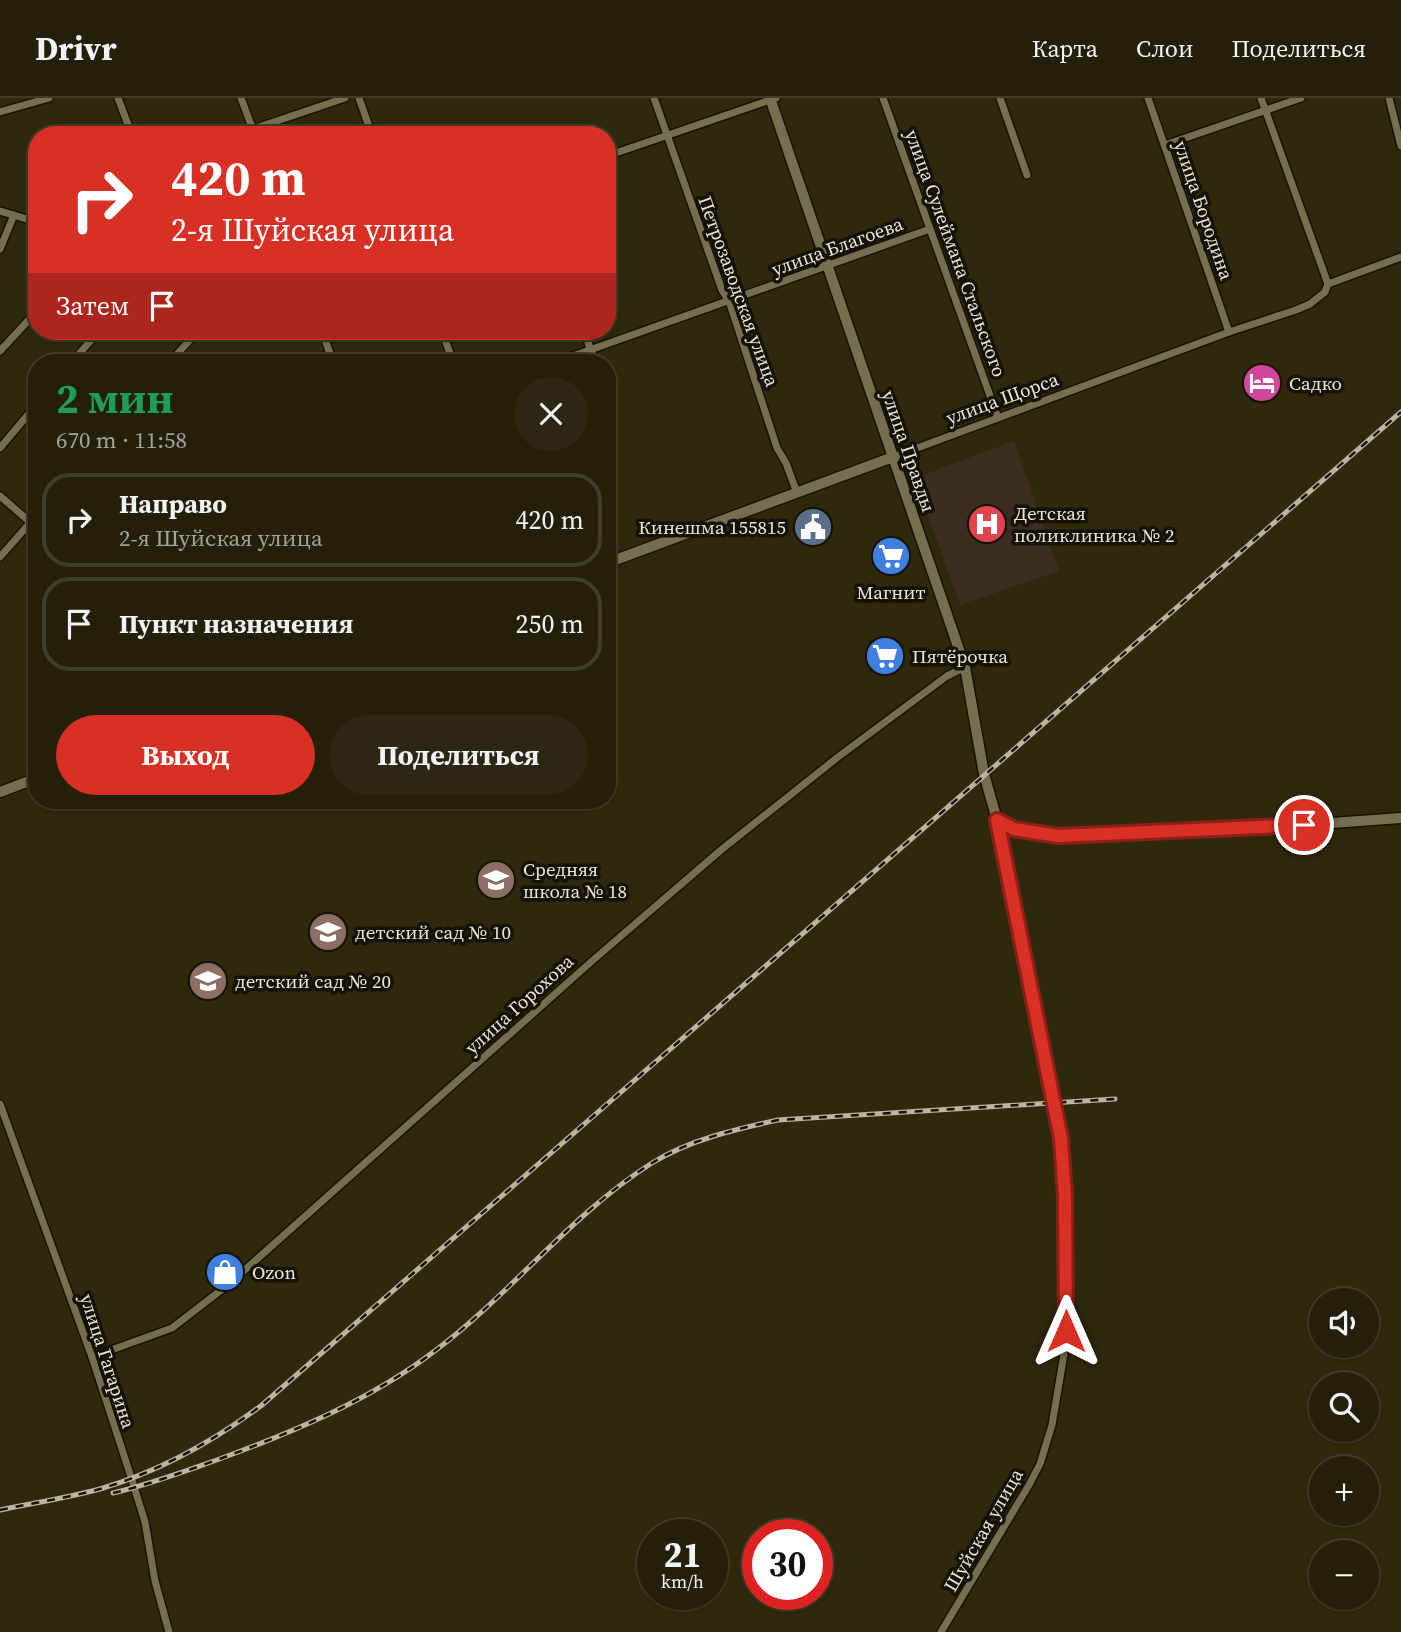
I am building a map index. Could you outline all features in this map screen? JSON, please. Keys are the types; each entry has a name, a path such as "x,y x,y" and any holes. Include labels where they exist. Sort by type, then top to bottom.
{"street":[{"path":"0,112 49,98"},
{"path":"118,98 129,126"},
{"path":"241,98 252,126"},
{"path":"270,126 345,98"},
{"path":"359,98 369,126"},
{"name":"Петрозаводская улица","path":"654,98 729,301 777,448 786,463 797,493"},
{"name":"улица Сулеймана Стальского","path":"883,98 998,418"},
{"path":"1000,98 1027,175"},
{"name":"улица Бородина","path":"1148,98 1229,332"},
{"path":"1261,98 1328,284"},
{"path":"1165,145 1301,98"},
{"path":"1389,98 1401,146"},
{"path":"616,153 772,99"},
{"name":"улица Правды","path":"772,99 965,667 984,774 997,820"},
{"path":"0,211 28,219"},
{"path":"0,249 14,215"},
{"name":"улица Благоева","path":"579,354 930,229"},
{"name":"улица Щорса","path":"616,561 1310,304 1325,292 1328,284 1401,257"},
{"path":"0,351 28,321"},
{"path":"79,354 91,340"},
{"path":"177,354 190,340"},
{"path":"325,340 329,354"},
{"path":"587,340 592,354"},
{"path":"0,448 28,415"},
{"path":"0,496 28,520"},
{"path":"0,557 28,524"},
{"name":"улица Горохова","path":"92,1357 172,1328 229,1284 721,849 838,757 947,676 965,667"},
{"path":"0,792 28,781"},
{"path":"997,820 1014,829 1058,836 1401,818"},
{"name":"Шуйская улица","path":"941,1632 1040,1464 1052,1425 1066,1331 1065,1196 1061,1139 997,820"},
{"name":"улица Гагарина","path":"0,1104 92,1357 145,1522 155,1581 169,1632"}],"shaded area":[{"name":"Детская поликлиника № 2","path":"1014,441 1059,571 960,605 915,478"}],"railway":[{"path":"0,1510 88,1492 143,1474 205,1443 262,1405 1401,412"},
{"path":"113,1493 176,1474 272,1439 330,1414 385,1384 464,1328 568,1230 623,1183 666,1155 697,1142 729,1131 778,1120 1115,1099"}],"place":[{"name":"Садко","path":"1262,383"},
{"name":"Детская поликлиника № 2","path":"987,524"},
{"name":"Кинешма 155815","path":"813,527"},
{"name":"Магнит","path":"891,556"},
{"name":"Пятёрочка","path":"885,656"},
{"name":"Средняя школа № 18","path":"496,880"},
{"name":"детский сад № 10","path":"328,932"},
{"name":"детский сад № 20","path":"208,981"},
{"name":"Ozon","path":"225,1272"}],"route":[{"path":"1066,1331 1065,1196 1061,1139 997,820 1014,829 1033,834 1058,836 1304,825"}]}
